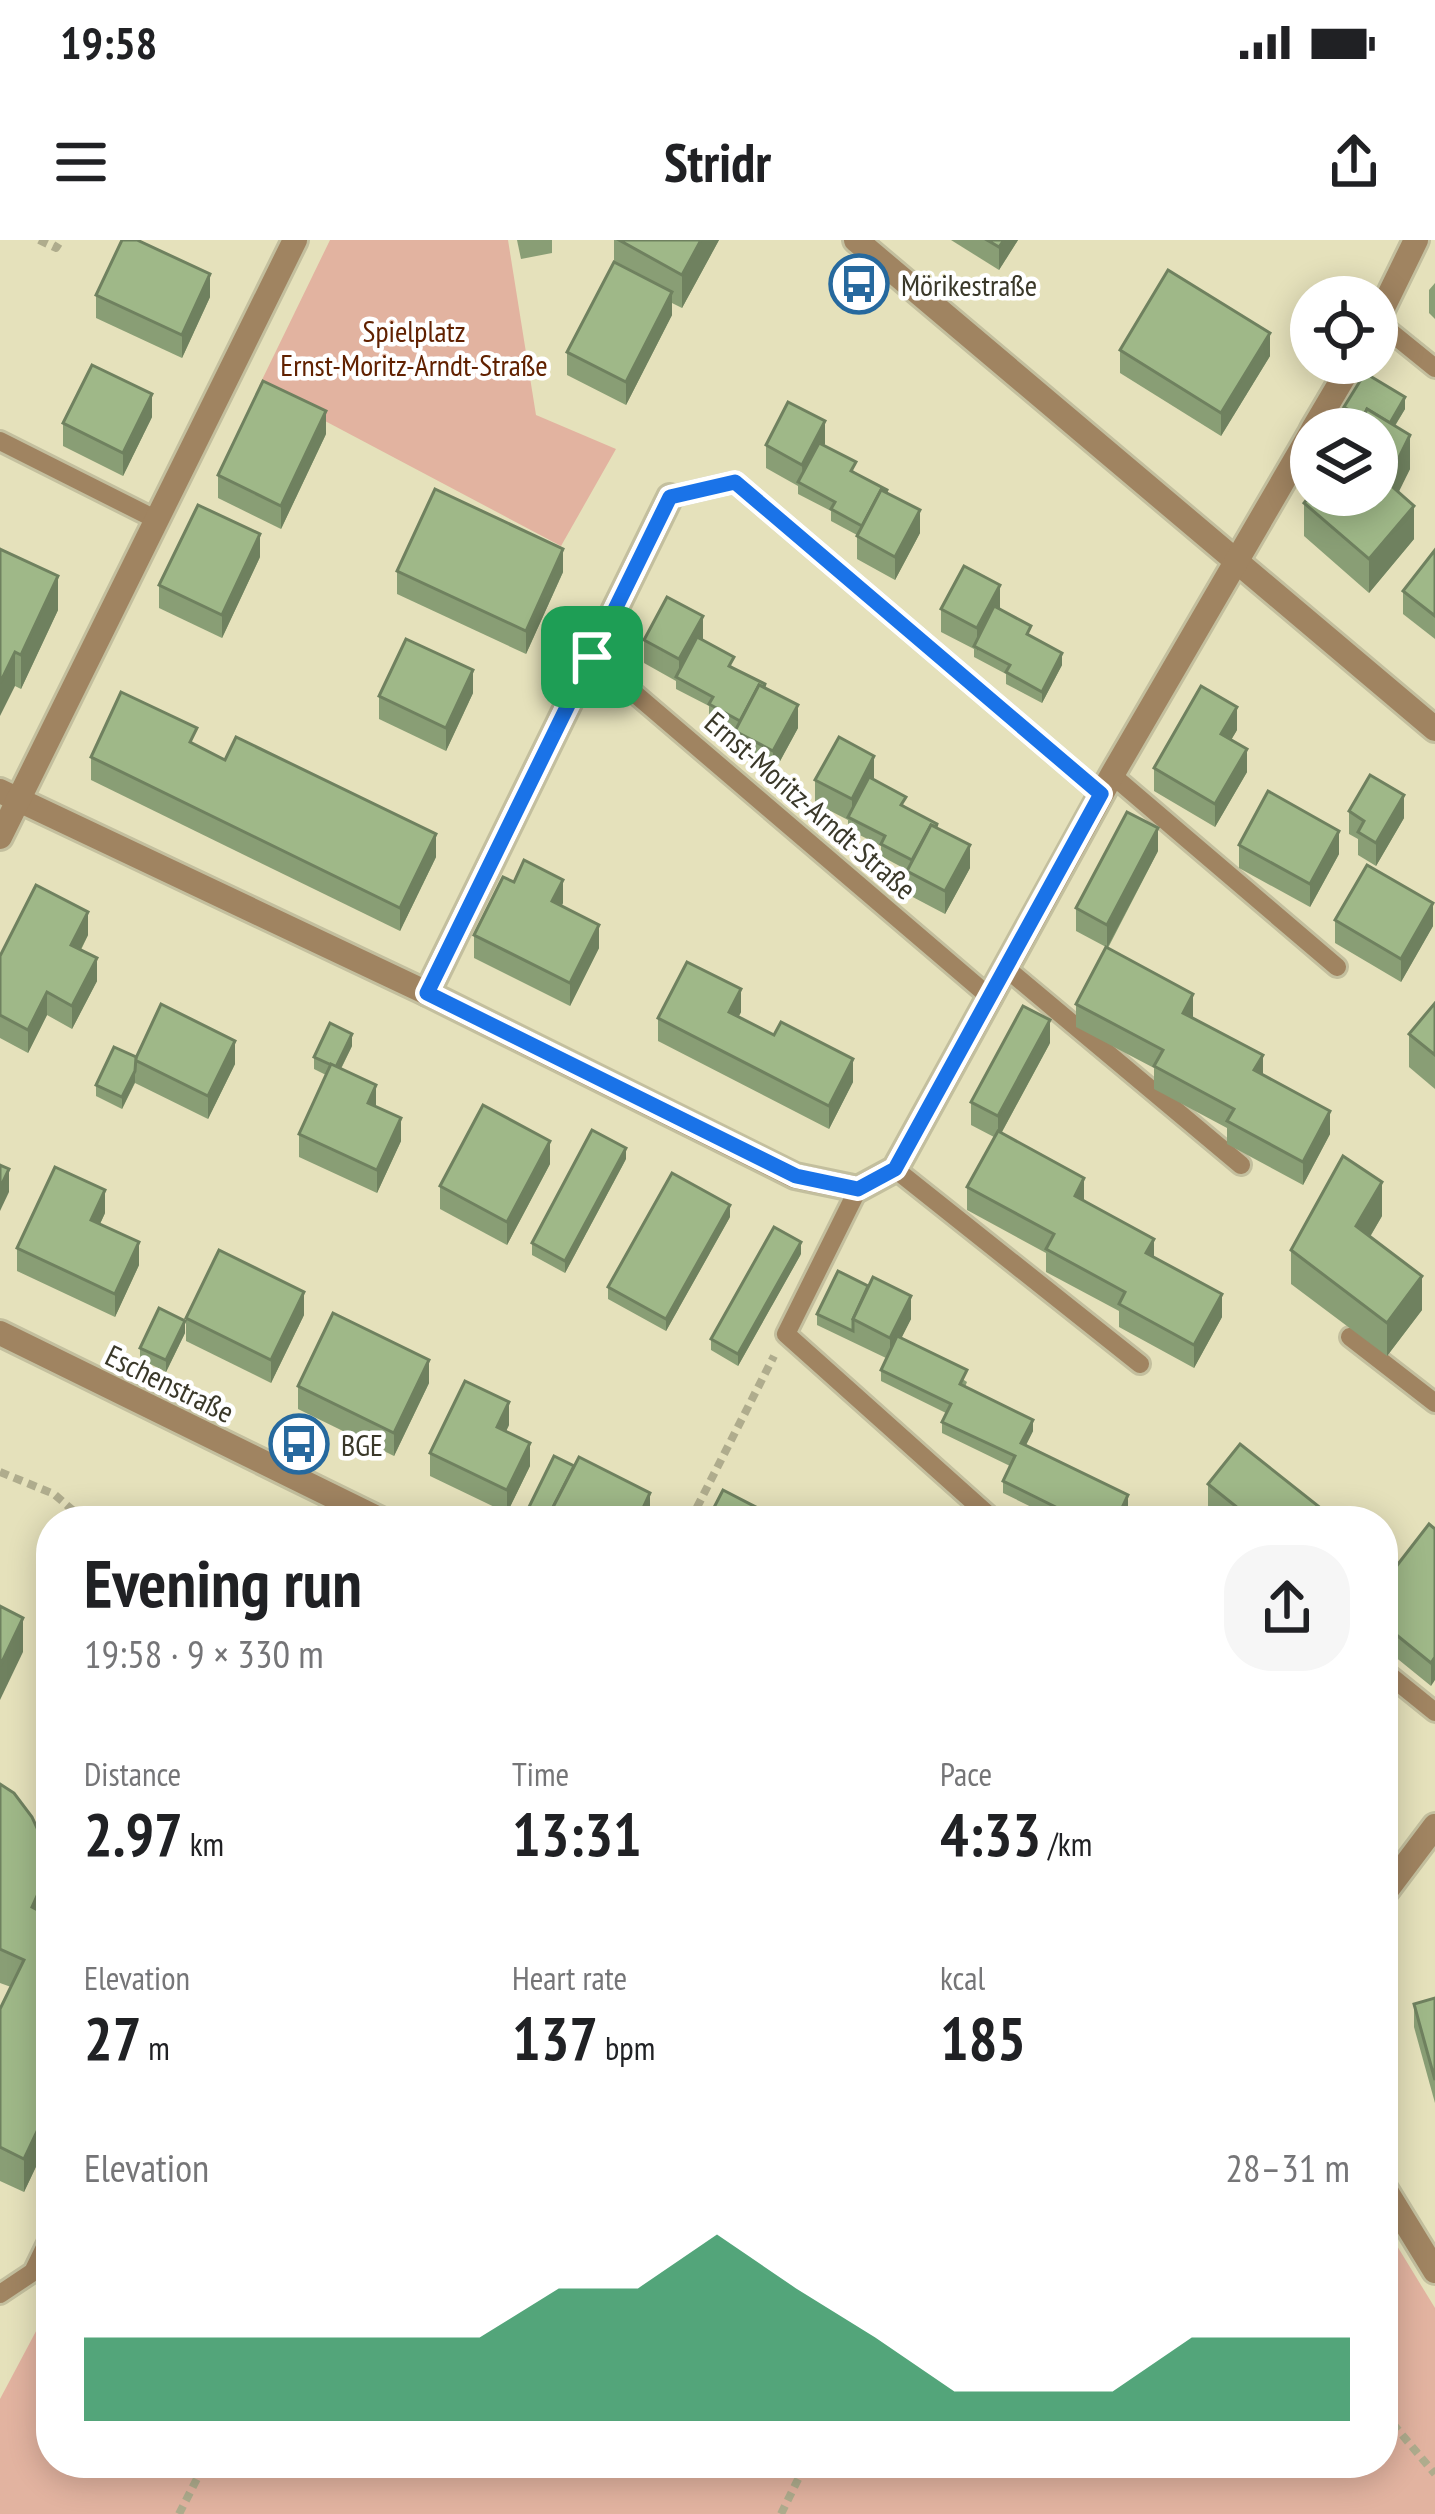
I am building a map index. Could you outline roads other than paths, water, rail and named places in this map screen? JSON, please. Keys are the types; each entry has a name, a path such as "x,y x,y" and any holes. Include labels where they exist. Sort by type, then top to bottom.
{"street":[{"path":"0,837 9,796 157,520 296,240"},
{"path":"856,240 1435,729"},
{"path":"1398,277 1416,240"},
{"path":"9,796 427,993 796,1176 858,1189 895,1169 1107,784 1290,469"},
{"path":"427,993 670,497"},
{"name":"Eschenstraße","path":"0,1333 352,1506"},
{"path":"1398,1875 1435,1826"},
{"path":"1398,2211 1435,2271"}],"lane":[{"path":"1398,338 1435,368"},
{"path":"0,441 157,520"},
{"path":"670,497 735,482 1336,967"},
{"name":"Ernst-Moritz-Arndt-Straße","path":"592,657 992,999"},
{"path":"1007,969 1241,1165"},
{"path":"895,1169 1140,1364"},
{"path":"858,1189 786,1334 978,1506"},
{"path":"1350,1337 1435,1403"},
{"path":"1398,1682 1435,1712"},
{"path":"0,2294 36,2266"}],"place":[{"name":"Mörikestraße","path":"859,284"},
{"name":"BGE","path":"299,1444"}],"park label":[{"name":"Spielplatz Ernst-Moritz-Arndt-Straße","path":"414,347"}]}
